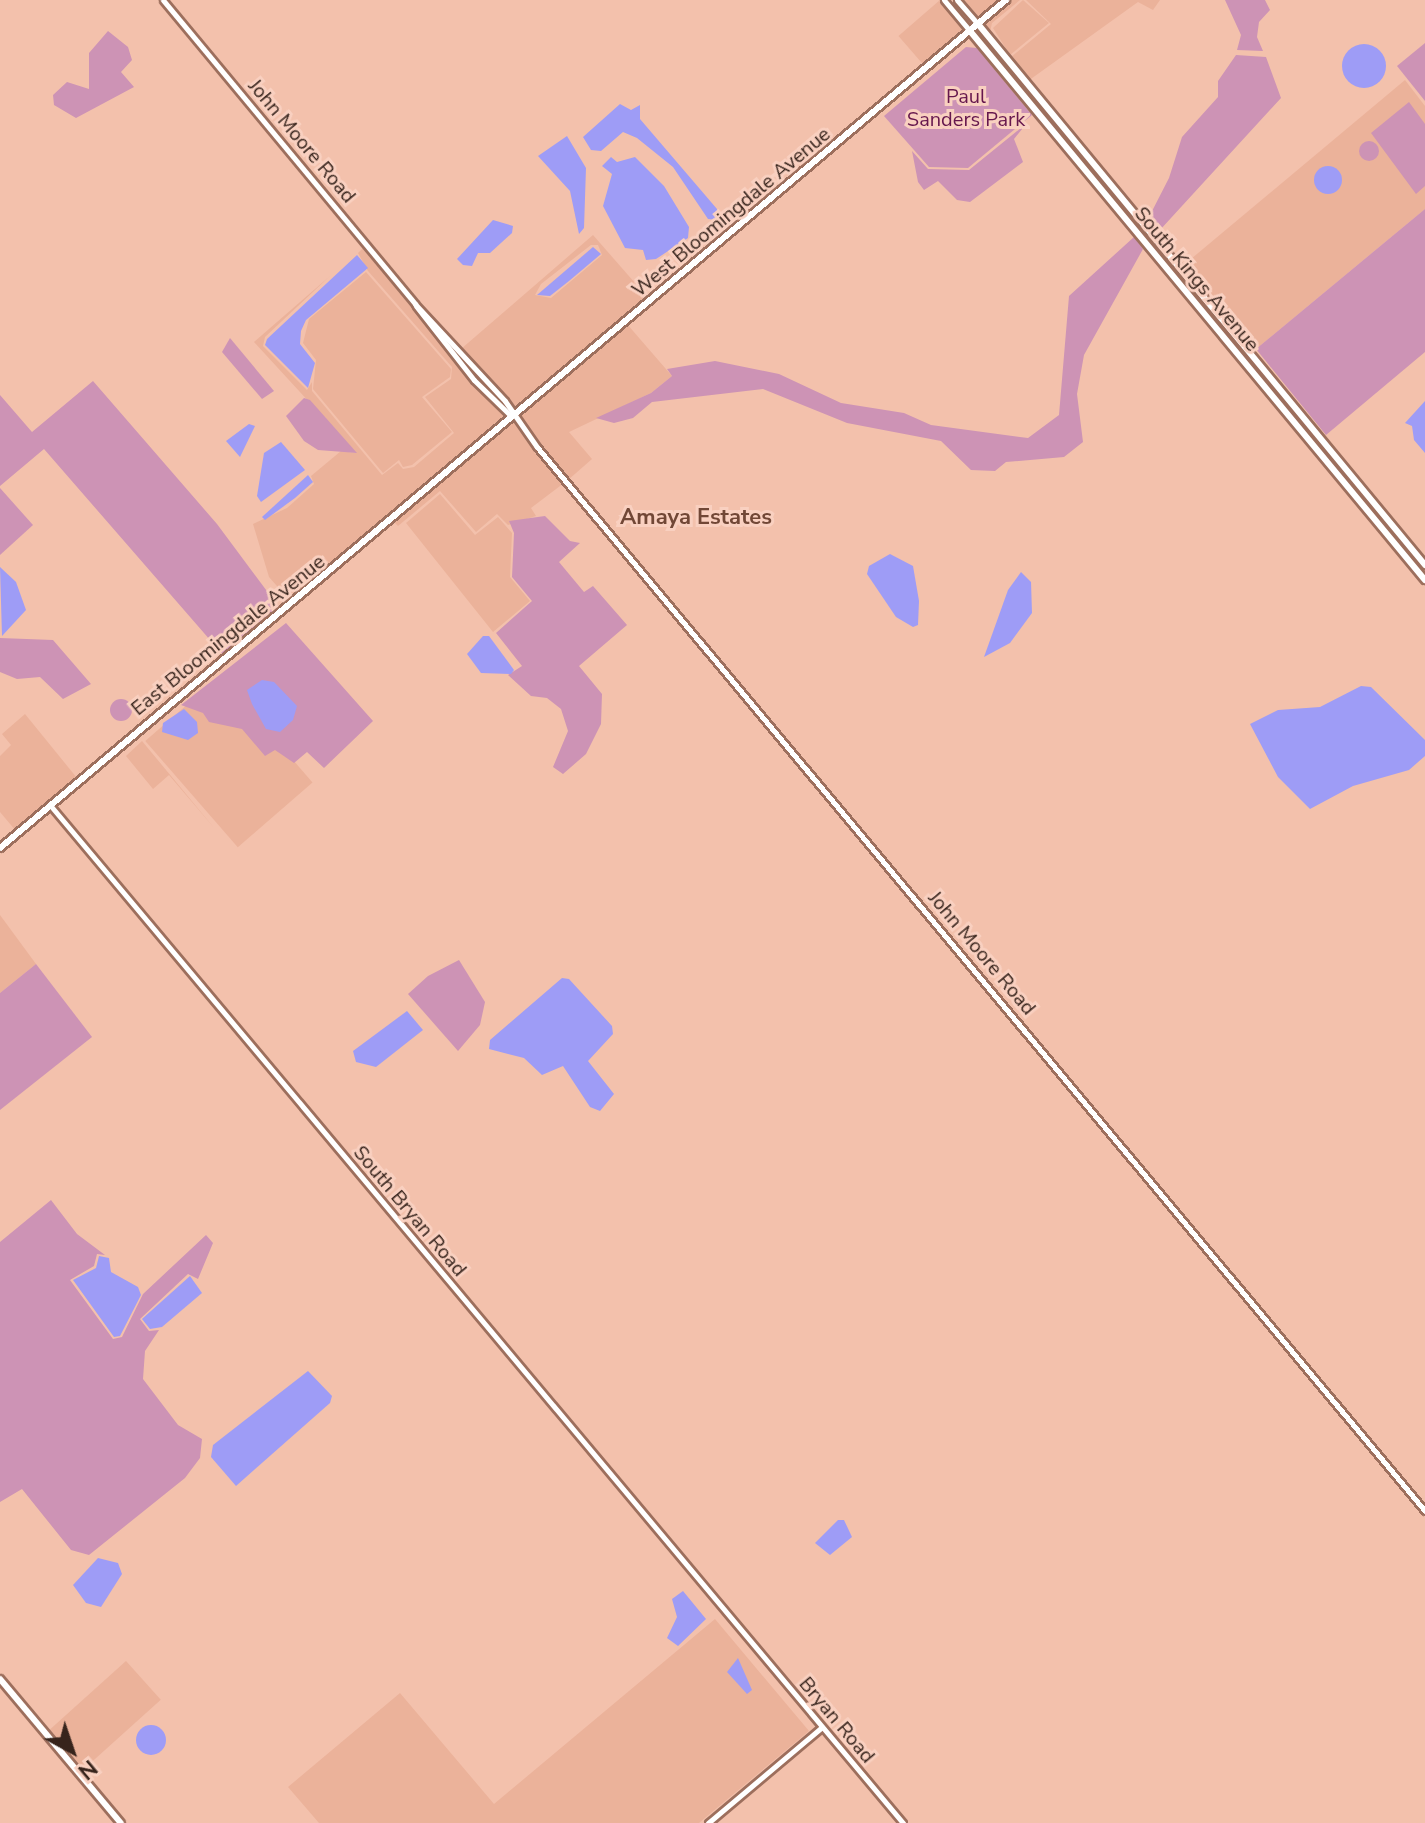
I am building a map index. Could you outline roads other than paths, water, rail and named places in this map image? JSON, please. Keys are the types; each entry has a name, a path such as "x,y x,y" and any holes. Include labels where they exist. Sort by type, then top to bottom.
{"main road":[{"name":"West Bloomingdale Avenue","path":"476,447 1006,0"},
{"name":"South Kings Avenue","path":"978,24 1425,565"},
{"name":"South Kings Avenue","path":"970,31 1425,580"},
{"name":"East Bloomingdale Avenue","path":"0,848 476,447"},
{"path":"0,1679 121,1823"}],"street":[{"name":"John Moore Road","path":"163,0 457,359 512,416 1425,1511"},
{"name":"South Kings Avenue","path":"944,0 970,31"},
{"name":"South Kings Avenue","path":"957,0 978,24"},
{"name":"South Bryan Road","path":"50,805 745,1638"},
{"name":"Bryan Road","path":"745,1638 903,1823"},
{"path":"708,1823 822,1727"}],"district":[{"name":"Amaya Estates","path":"696,518"}],"park label":[{"name":"Paul Sanders Park","path":"966,108"}]}
